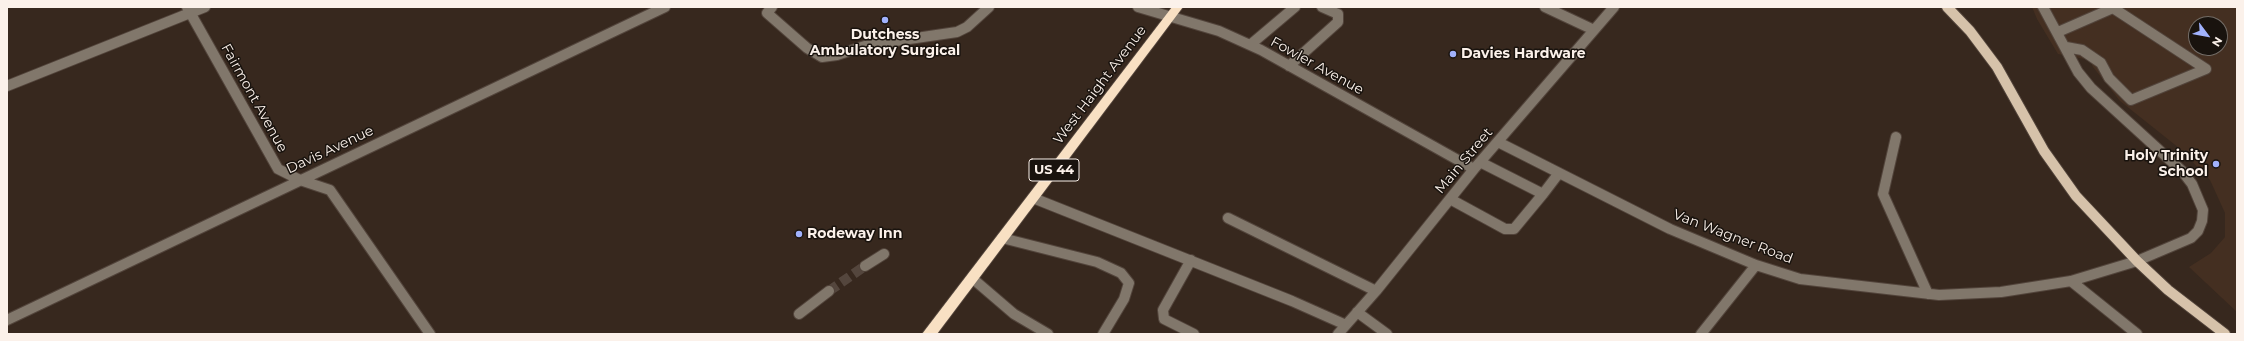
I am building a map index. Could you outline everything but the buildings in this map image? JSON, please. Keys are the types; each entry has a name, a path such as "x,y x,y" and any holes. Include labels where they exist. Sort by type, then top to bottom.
{"highway":[{"name":"West Haight Avenue","path":"929,334 1175,12"}],"main road":[{"path":"1948,7 1970,31 1997,67 2030,128 2057,171 2095,219 2168,290 2225,334"}],"street":[{"path":"7,86 188,10 205,7"},
{"name":"Davis Avenue","path":"7,320 665,7"},
{"path":"772,7 767,13 807,48 822,57 837,55 868,45 957,32 967,27 989,7"},
{"name":"Fowler Avenue","path":"1138,7 1175,12 1250,45 1477,166 1543,194"},
{"path":"1250,45 1295,7"},
{"path":"1289,66 1338,22 1338,14 1322,7"},
{"path":"1545,7 1594,30"},
{"name":"Main Street","path":"1338,334 1376,291 1477,166 1614,7"},
{"name":"Van Wagner Road","path":"1498,142 1670,229 1756,265 1800,279 1928,294 2001,292 2071,281 2137,261 2191,238 2200,226 2202,210 2192,184 2182,171 2091,88 2078,72 2058,32 2043,7"},
{"path":"2058,32 2113,8 2206,69 2131,100 2109,78 2101,63 2082,50 2066,47"},
{"name":"Fairmont Avenue","path":"188,10 278,169 300,180 330,190 430,334"},
{"path":"1896,137 1884,194 1893,220 1928,294"},
{"path":"1450,199 1505,229 1514,229 1559,173"},
{"path":"1033,198 1191,260 1292,301 1346,325"},
{"path":"1228,218 1376,291"},
{"path":"1002,238 1097,262 1122,273 1129,284 1124,299 1103,334"},
{"path":"865,266 884,254"},
{"path":"1191,260 1163,310 1164,319 1194,334"},
{"path":"1701,334 1756,265"},
{"path":"972,278 1014,314 1048,334"},
{"path":"2071,281 2137,334"},
{"path":"799,314 829,291"},
{"path":"1357,312 1387,334"}],"shaded area":[{"name":"Holy Trinity School","path":"2032,7 2237,7 2237,312 2189,267 2211,253 2225,237 2225,213 2210,180 2179,148 2120,101 2093,67 2090,60 2058,54 2037,19"}],"tunnel":[{"path":"829,291 865,266"}],"place":[{"name":"Dutchess Ambulatory Surgical","path":"885,20"},
{"name":"Davies Hardware","path":"1453,54"},
{"name":"Holy Trinity School","path":"2216,164"},
{"name":"Rodeway Inn","path":"799,234"}]}
